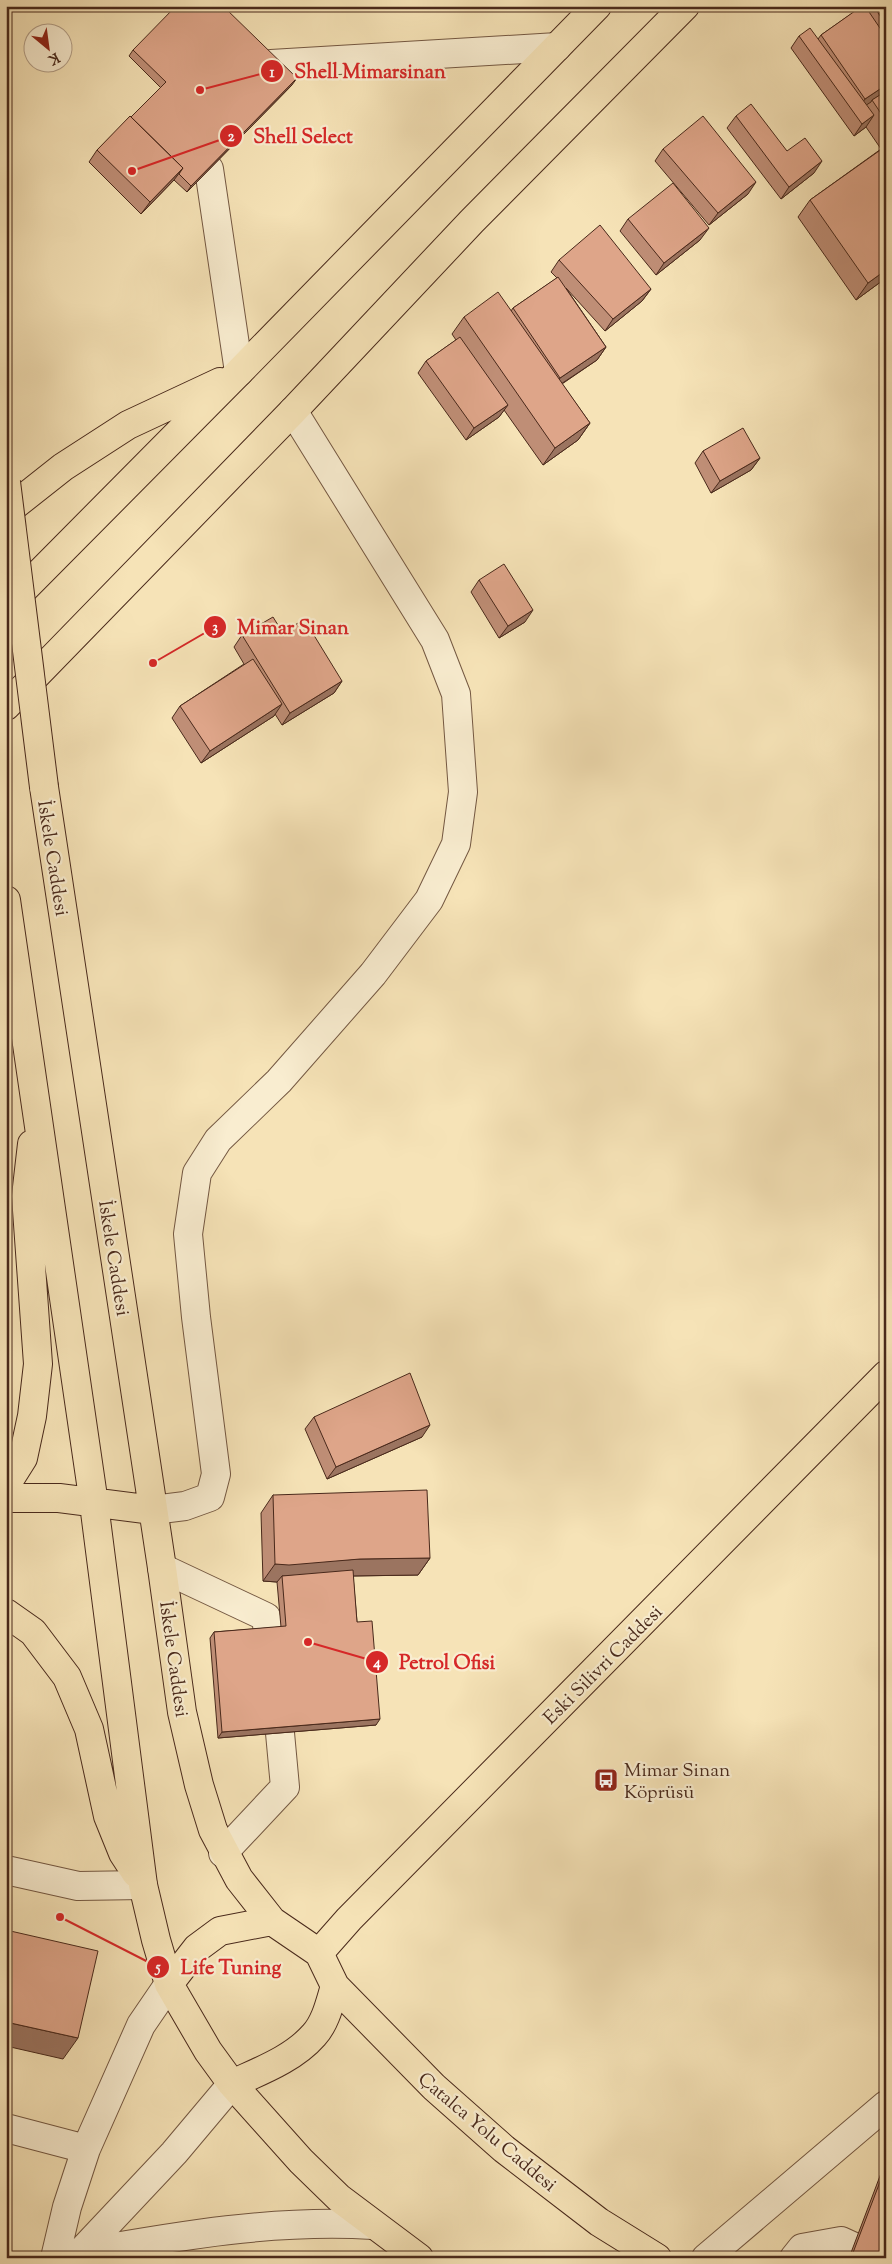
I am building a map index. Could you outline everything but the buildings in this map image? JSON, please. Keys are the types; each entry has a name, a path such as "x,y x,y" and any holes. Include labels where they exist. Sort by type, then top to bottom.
{"main road":[{"path":"6,607 238,373 596,6"},
{"path":"6,706 292,411 472,221 685,6"},
{"path":"6,512 63,467 128,425 238,373"},
{"name":"İskele Caddesi","path":"6,482 44,787 182,1712 199,1785 213,1830 223,1853 239,1879 272,1921 319,1953 335,1986"},
{"path":"6,900 94,1504 143,1885 156,1940 170,1984 208,2051 232,2084 301,2161 339,2198 419,2258"},
{"path":"6,1485 23,1458 32,1416 38,1364 26,1196 36,1102"},
{"name":"Eski Silivri Caddesi","path":"319,1953 349,1919 886,1376"},
{"path":"6,1498 59,1498 94,1504 153,1510"},
{"path":"6,1613 33,1632 67,1677 88,1730 108,1816 123,1853 143,1885"},
{"path":"170,1984 197,1948 220,1931 272,1921"},
{"path":"232,2084 294,2053 315,2034 328,2013 335,1986"},
{"name":"Çatalca Yolu Caddesi","path":"335,1986 434,2087 504,2148 599,2222 657,2258"}],"street":[{"path":"271,64 556,47"},
{"path":"209,169 238,373"},
{"path":"153,1510 185,1506 210,1497 216,1474 196,1317 188,1234 197,1173 218,1140 279,1080 373,974 429,900 456,844 463,792 456,694 435,640 292,411"},
{"path":"162,1568 266,1617 268,1634"},
{"path":"223,1853 285,1787 280,1733"},
{"path":"6,1870 78,1886 143,1885"},
{"path":"70,2256 67,2207 86,2149 141,2025 170,1984"},
{"path":"70,2256 174,2153 232,2084"},
{"path":"706,2258 886,2105"},
{"path":"6,2128 86,2149"},
{"path":"70,2256 198,2232 294,2223 331,2222 373,2225"},
{"path":"794,2258 802,2248 841,2241 878,2258"}],"place":[{"name":"Shell Mimarsinan","path":"200,90"},
{"name":"Shell Select","path":"132,171"},
{"name":"Mimar Sinan","path":"153,663"},
{"name":"Petrol Ofisi","path":"308,1642"},
{"name":"Mimar Sinan Köprüsü","path":"606,1780"},
{"name":"Life Tuning","path":"60,1917"}]}
